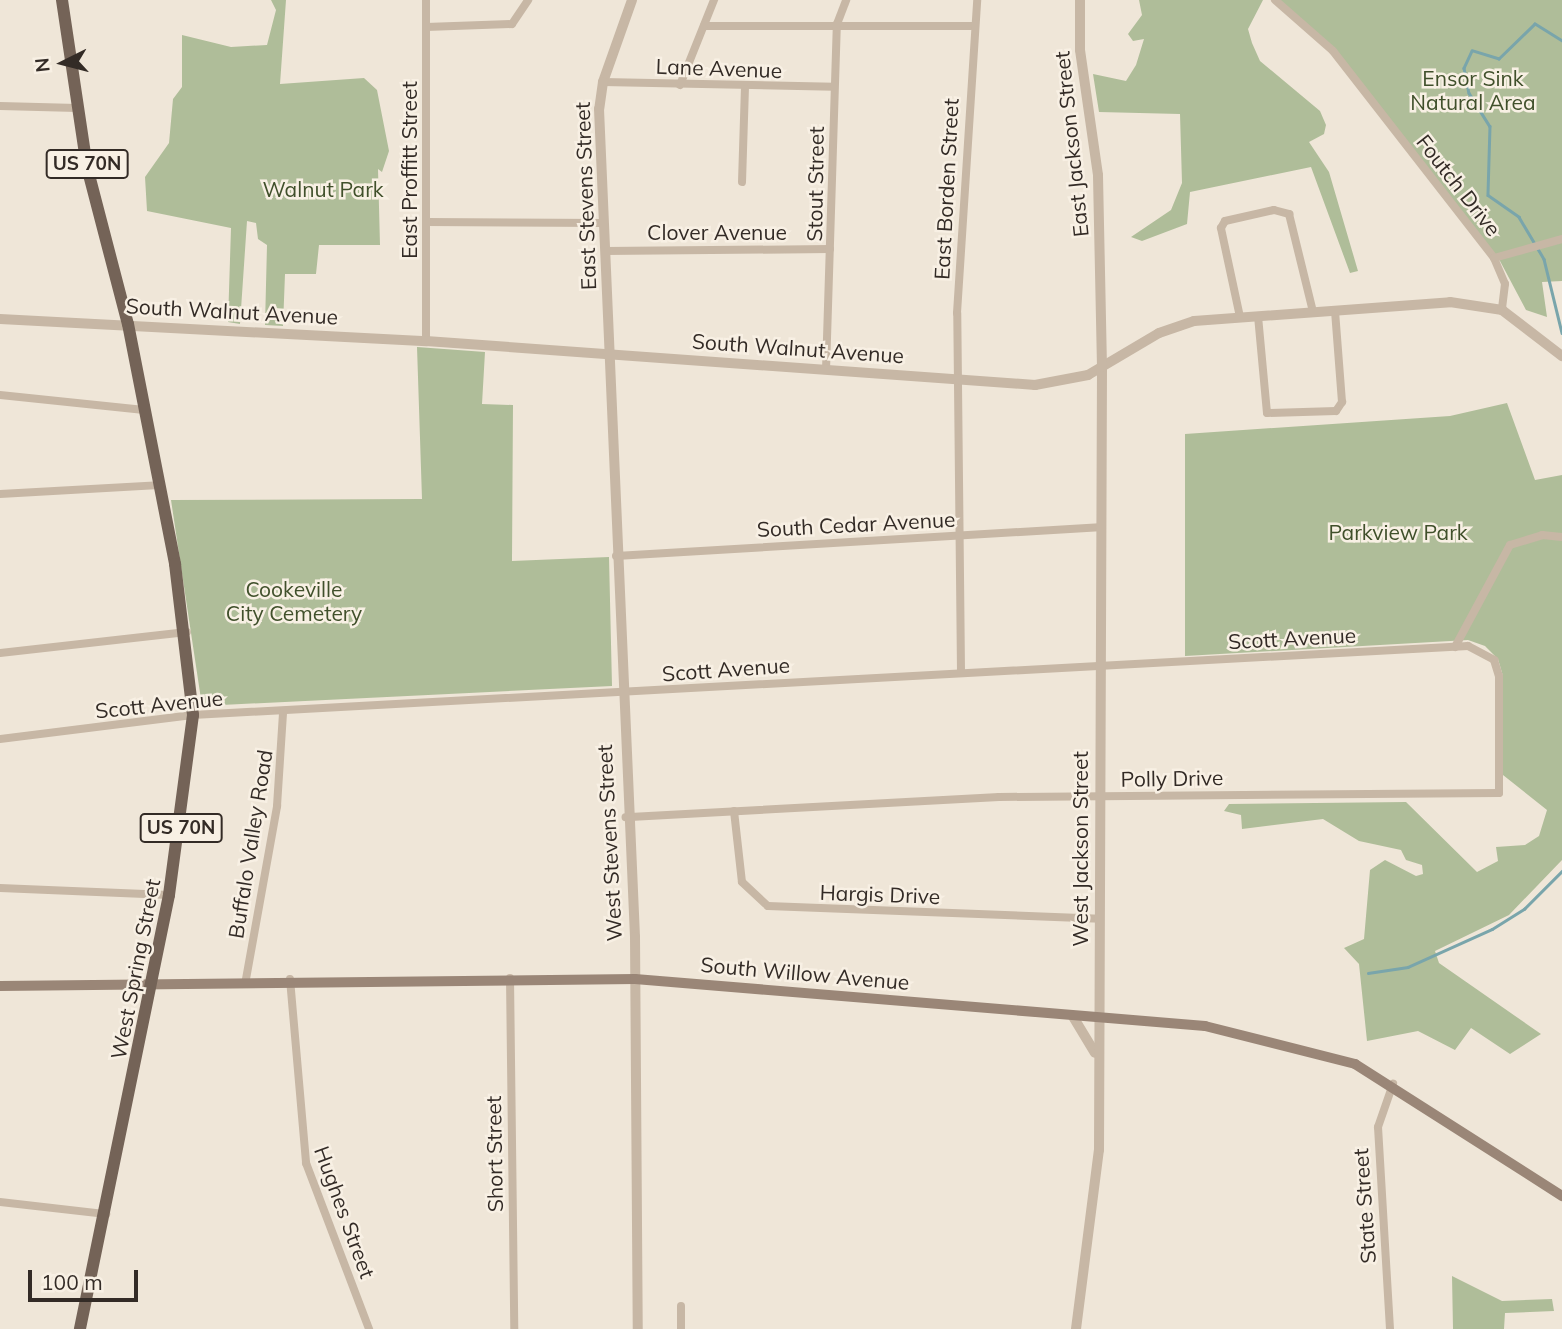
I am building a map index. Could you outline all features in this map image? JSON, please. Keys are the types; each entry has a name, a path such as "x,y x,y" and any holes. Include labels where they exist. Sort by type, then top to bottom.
{"main road":[{"name":"US 70N","path":"62,0 77,108 128,324"},
{"name":"West Spring Street","path":"80,1329 106,1214 169,895 193,715 187,632 128,324"},
{"name":"South Willow Avenue","path":"0,986 246,979 635,979 1099,1017 1251,1034 1355,1064 1393,1084 1562,1196"}],"street":[{"name":"East Proffitt Street","path":"426,0 426,341"},
{"path":"426,27 512,24 528,0"},
{"name":"East Stevens Street","path":"609,354 603,223 603,82 632,0"},
{"path":"680,85 714,0"},
{"name":"Stout Street","path":"826,370 837,24 846,0"},
{"name":"East Borden Street","path":"961,671 956,536 956,379 977,0"},
{"name":"East Jackson Street","path":"1080,0 1080,50 1098,175 1102,367"},
{"name":"Foutch Drive","path":"1275,0 1334,51 1494,258 1505,284 1502,310"},
{"path":"704,26 974,26"},
{"name":"Lane Avenue","path":"603,82 745,89 834,87"},
{"path":"742,182 745,89"},
{"path":"0,106 77,108"},
{"path":"1240,317 1221,228 1225,221 1274,210 1289,214 1313,312"},
{"path":"427,222 603,223"},
{"path":"1494,258 1562,239"},
{"name":"Clover Avenue","path":"605,251 830,249"},
{"name":"South Walnut Avenue","path":"0,319 426,341 956,379 1051,383 1102,367 1174,326 1240,317 1450,302 1502,310 1562,356"},
{"path":"1258,316 1267,413 1336,411 1342,402 1335,310"},
{"name":"West Stevens Street","path":"609,354 620,694 635,979 638,1329"},
{"name":"West Jackson Street","path":"1076,1329 1095,1210 1099,1066 1099,527 1102,367"},
{"path":"0,394 144,410"},
{"path":"0,494 159,485"},
{"name":"South Cedar Avenue","path":"616,556 1099,527"},
{"path":"1455,647 1510,545 1542,535 1562,537"},
{"path":"0,653 187,632"},
{"name":"Scott Avenue","path":"0,739 193,715 620,694 961,671 1455,647"},
{"name":"Polly Drive","path":"626,817 1099,796 1499,793 1499,676 1481,650 1455,647"},
{"name":"Buffalo Valley Road","path":"246,979 276,811 283,712"},
{"name":"Hargis Drive","path":"734,811 741,882 768,906 1100,919"},
{"path":"0,888 169,895"},
{"name":"Short Street","path":"510,978 514,1329"},
{"name":"Hughes Street","path":"290,979 306,1163 369,1329"},
{"path":"1072,1015 1092,1041 1099,1066"},
{"name":"State Street","path":"1390,1329 1378,1128 1393,1084"},
{"path":"0,1202 106,1214"},
{"path":"681,1306 681,1329"}],"green space":[{"name":"Walnut Park","path":"271,0 286,0 280,84 364,78 377,90 389,151 382,172 378,169 380,245 319,245 316,274 285,274 283,326 265,325 267,245 258,239 256,223 247,221 240,324 228,322 231,228 147,211 145,177 169,143 173,99 182,87 182,35 231,47 267,45 276,10"},
{"path":"1139,0 1263,0 1248,29 1252,43 1260,61 1320,111 1326,125 1324,134 1309,142 1329,172 1358,271 1350,273 1311,167 1190,192 1187,224 1142,241 1131,237 1171,210 1182,183 1180,114 1099,112 1093,74 1126,81 1136,65 1144,39 1133,41 1128,34 1142,15"},
{"name":"Ensor Sink Natural Area","path":"1275,0 1562,0 1562,281 1542,282 1547,317 1526,310 1500,261 1314,31"},
{"name":"Cookeville City Cemetery","path":"417,347 485,352 482,404 513,405 512,561 609,557 612,686 202,706 171,500 422,499"},
{"name":"Parkview Park","path":"1507,403 1535,480 1562,475 1562,860 1509,915 1435,951 1439,963 1541,1034 1510,1054 1471,1028 1455,1050 1418,1031 1367,1041 1359,964 1344,948 1364,939 1370,870 1385,860 1416,876 1423,874 1422,865 1406,860 1401,850 1359,841 1323,819 1242,829 1241,815 1224,811 1229,804 1406,802 1477,872 1498,861 1496,847 1525,845 1539,836 1547,810 1503,775 1503,676 1498,659 1485,646 1468,640 1185,656 1185,434 1450,416"},
{"path":"1452,1276 1502,1301 1552,1299 1554,1311 1505,1313 1504,1329 1453,1329"}],"waterway":[{"path":"1562,41 1535,24 1499,59 1472,51 1464,68 1469,93 1490,126 1488,195 1519,217 1544,259 1562,333"},
{"path":"1368,973 1408,967 1492,929 1524,909 1562,871"}]}
